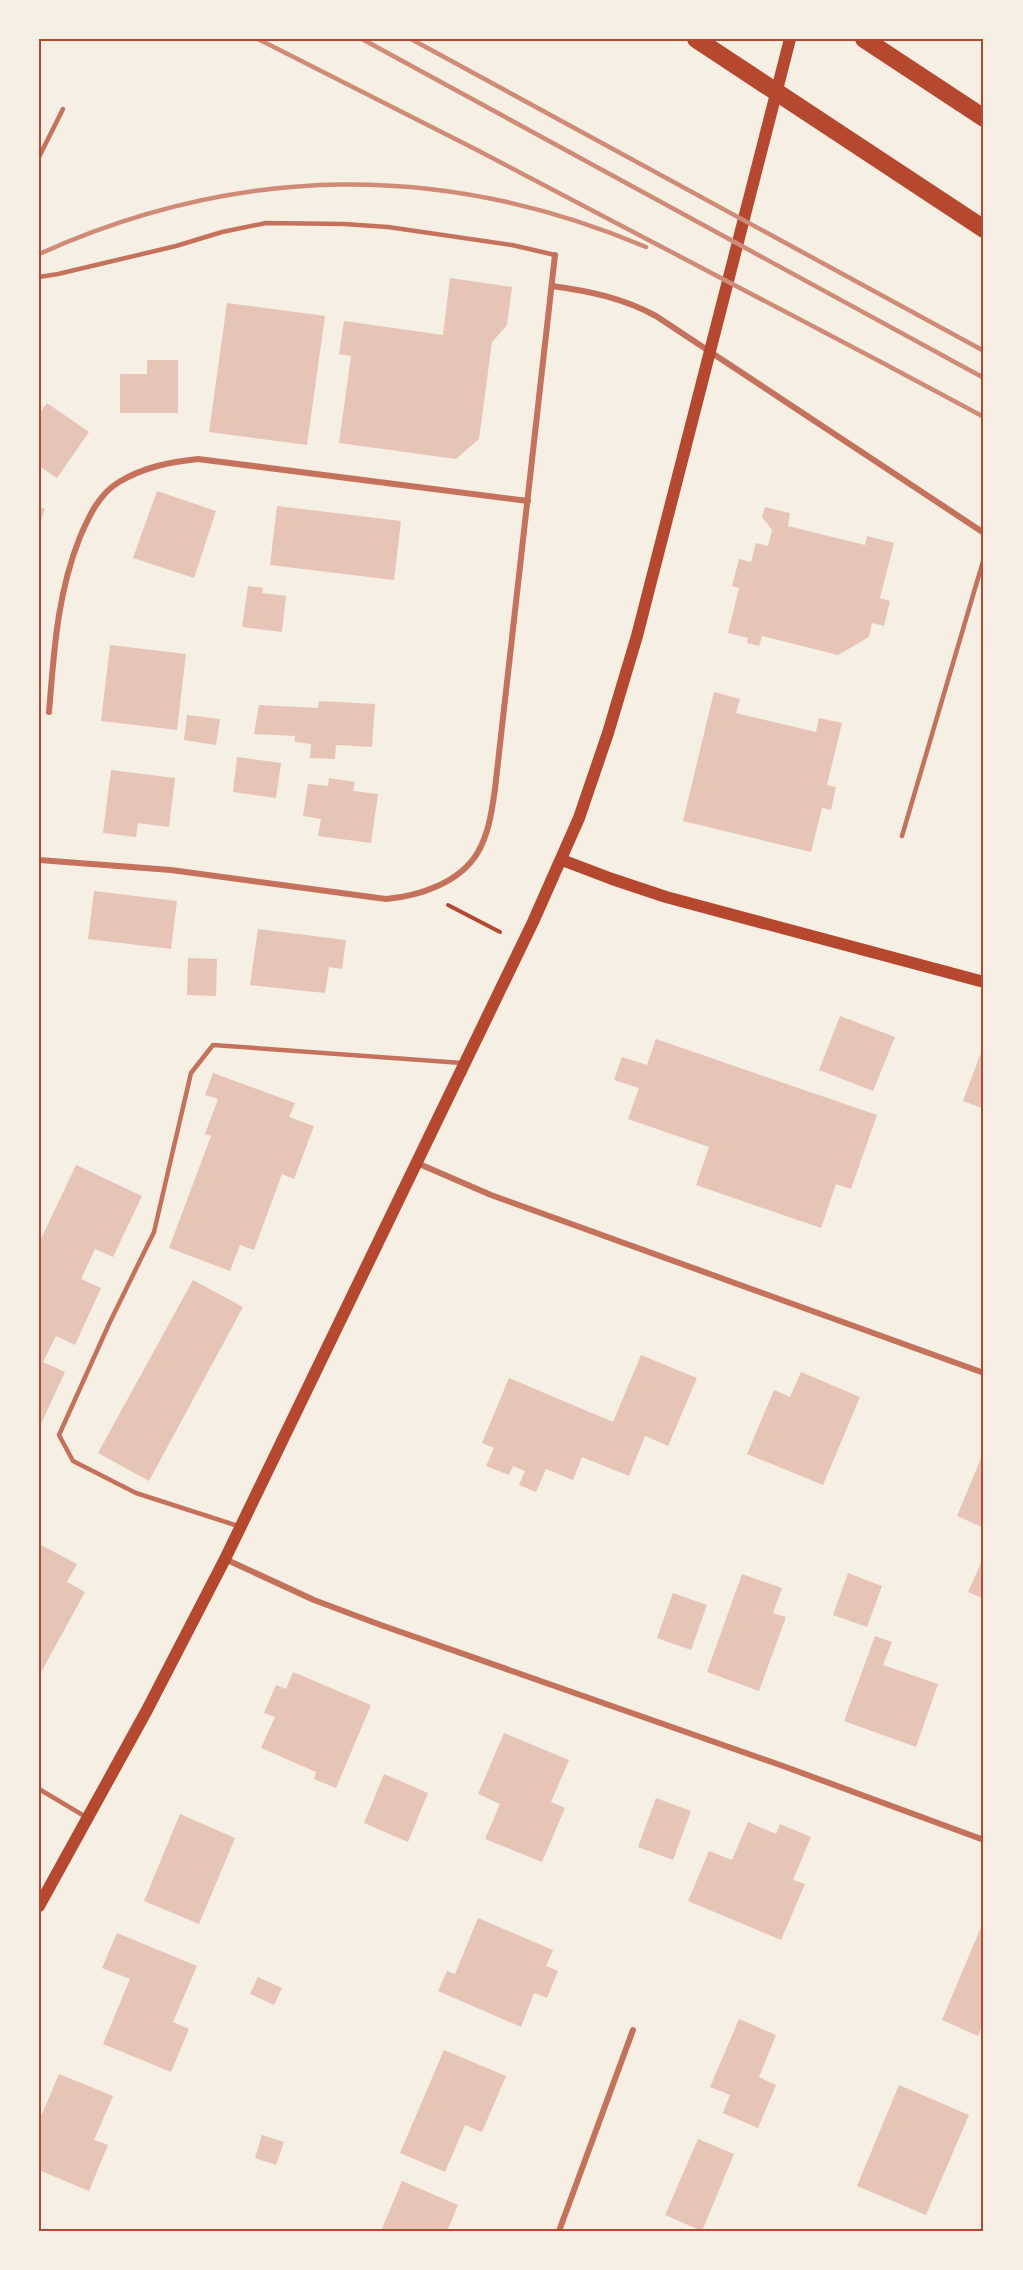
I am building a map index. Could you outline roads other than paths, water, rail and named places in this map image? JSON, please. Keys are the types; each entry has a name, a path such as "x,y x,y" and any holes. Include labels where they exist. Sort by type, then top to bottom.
{"highway":[{"path":"696,39 984,229"},
{"path":"864,39 984,118"}],"main road":[{"path":"39,1906 88,1818 241,1527 562,860 595,774 623,685 790,39"},
{"path":"562,860 666,897 984,982"}],"street":[{"path":"39,860 171,870 378,898 404,898 442,884 456,875 478,853 491,816 555,255"},
{"path":"552,286 616,298 656,316 984,533"},
{"path":"49,712 56,627 69,564 94,508 104,494 118,483 153,466 198,459 528,501"},
{"path":"416,1162 491,1195 984,1373"},
{"path":"225,1559 314,1599 378,1624 783,1766 984,1840"},
{"path":"559,2231 633,2030"}],"lane":[{"path":"39,157 63,109"},
{"path":"39,277 266,223 388,227 512,245 555,255"},
{"path":"902,836 984,558"},
{"path":"241,1527 136,1493 73,1461 59,1435 109,1324 154,1233 191,1073 213,1045 465,1063"},
{"path":"39,1789 88,1818"}],"railway":[{"path":"258,39 479,151 984,417"},
{"path":"362,39 984,378"},
{"path":"411,39 984,351"},
{"path":"39,254 114,224 190,203 265,190 341,184 417,188 494,199 570,219 646,247"}]}
